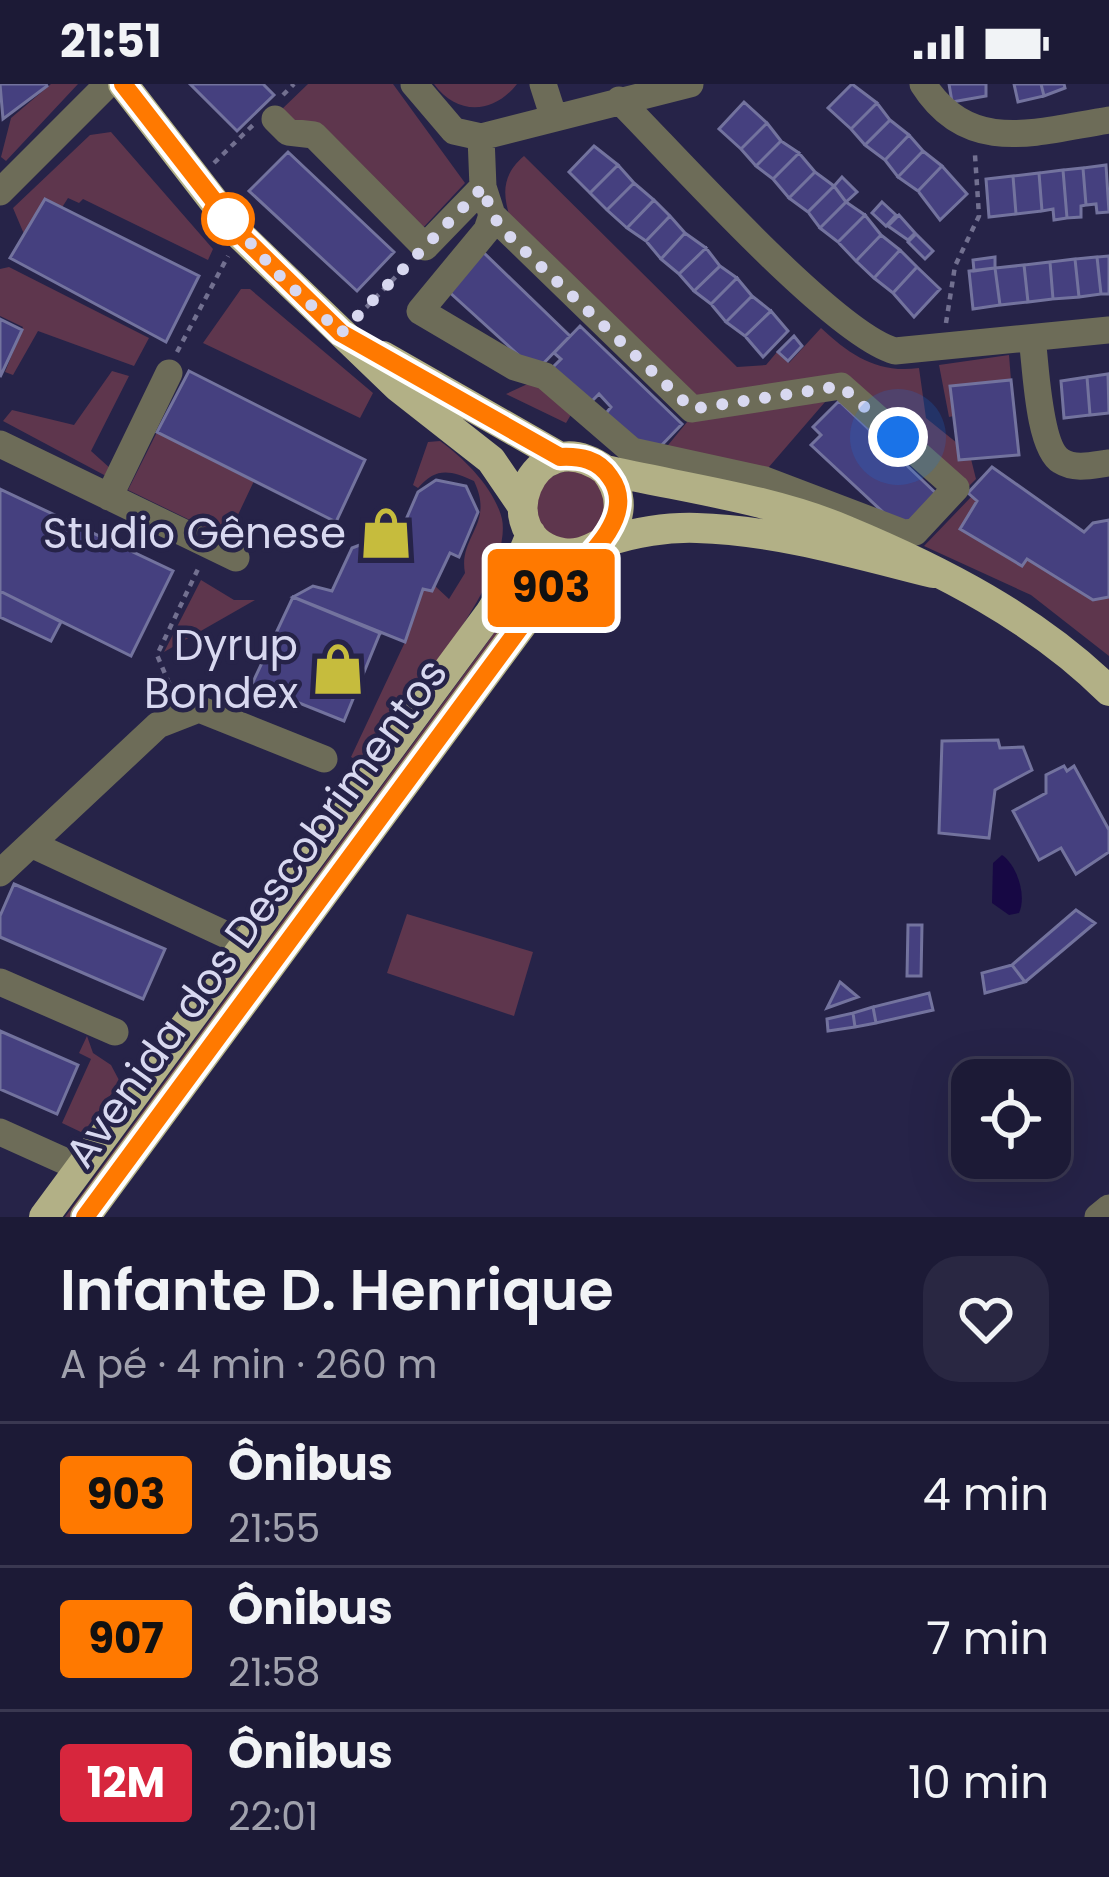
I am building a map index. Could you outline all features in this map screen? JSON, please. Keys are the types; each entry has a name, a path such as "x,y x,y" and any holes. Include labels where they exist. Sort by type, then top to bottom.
{"main road":[{"path":"123,84 239,233 341,333 491,460 521,504 531,534 557,553 659,530 699,528 844,550 933,573"},
{"path":"341,333 560,457"},
{"path":"521,504 533,474 560,457 577,456 605,470 843,529 933,573 1069,651 1109,691"},
{"path":"596,547 614,530 620,498 605,470"},
{"name":"Avenida dos Descobrimentos","path":"44,1217 490,613 515,573 531,534"},
{"name":"Avenida dos Descobrimentos","path":"85,1217 527,618 596,547"}],"street":[{"path":"0,192 108,84"},
{"path":"414,84 454,131 481,137 553,115 690,84"},
{"path":"543,84 553,115"},
{"path":"923,84 974,129 997,137 1109,120"},
{"path":"619,100 859,336 895,351 1109,330"},
{"path":"273,110 288,132 314,135 425,247 483,187"},
{"path":"481,137 483,187 492,215 692,409 841,386 956,488 915,532 904,533 765,480 632,451 544,376 514,367 420,311 488,230 492,215"},
{"path":"1032,338 1046,443 1056,459 1075,467 1109,464"},
{"path":"110,497 172,364"},
{"path":"0,444 223,552"},
{"path":"0,873 158,725 182,711 199,709 324,759"},
{"path":"31,844 246,944"},
{"path":"0,982 115,1032"},
{"path":"0,1132 80,1168"},
{"path":"1098,1217 1109,1208"}],"path":[{"path":"198,180 294,84"},
{"path":"943,346 955,266 979,216 974,129"},
{"path":"172,364 239,233"},
{"path":"341,333 425,247"},
{"path":"182,711 157,655 223,552"}],"shaded area":[{"path":"51,84 78,84 6,161 1,157 11,118"},
{"path":"308,84 393,84 465,183 421,230 290,126 280,111"},
{"path":"434,84 517,84 498,101 476,107 453,102"},
{"path":"111,132 213,249 208,260 83,199 79,203 68,198 61,209 45,200 24,234 13,208 90,135"},
{"path":"524,156 737,367 766,365 777,352 789,363 821,328 878,365 919,368 926,418 957,443 959,460 971,459 976,479 965,490 844,378 693,403 515,232 506,182"},
{"path":"9,267 149,338 134,366 38,331 13,375 5,372 23,327 0,316 0,269"},
{"path":"241,289 250,289 373,393 360,418 203,343"},
{"path":"1009,355 1011,380 951,386 954,416 949,417 939,365"},
{"path":"112,371 129,376 91,451 111,469 106,476 3,421 12,410 74,425"},
{"path":"534,381 572,413 566,423 506,394"},
{"path":"825,402 762,475 664,450 692,416"},
{"path":"157,432 254,481 227,538 128,490"},
{"path":"440,441 468,465 493,497 502,519 501,545 472,610 360,762 351,757 405,642 423,589 435,586 449,599 465,573 466,549 479,520 474,481 444,472 418,488 413,485 428,442"},
{"path":"571,471 595,482 606,506 595,530 571,541 547,530 536,506 547,482"},
{"path":"972,496 1022,566 1027,559 1093,600 1109,597 1109,656 1031,595 924,546"},
{"path":"534,555 558,567 73,1217 65,1217 487,643 524,590"},
{"path":"201,580 234,600 255,600 164,652"},
{"path":"1002,855 1019,881 1019,913 1009,915 992,903 993,863"},
{"path":"407,914 533,952 514,1016 387,973"},
{"path":"87,1036 93,1053 111,1065 120,1082 83,1133 62,1123 91,1059 79,1053"}],"building":[{"path":"0,84 46,84 47,86 3,119"},
{"path":"190,84 263,84 274,95 237,131"},
{"path":"852,84 877,103 851,129 828,108"},
{"path":"949,84 986,84 986,96 952,102"},
{"path":"1014,84 1041,84 1044,96 1018,102"},
{"path":"1041,84 1064,84 1065,88 1044,96"},
{"path":"744,102 767,123 741,149 719,129"},
{"path":"877,103 890,120 865,145 851,129"},
{"path":"890,120 909,135 885,160 865,145"},
{"path":"767,123 781,141 756,166 741,149"},
{"path":"909,135 923,151 898,177 885,160"},
{"path":"781,141 799,153 773,179 756,166"},
{"path":"594,146 618,165 590,193 569,172"},
{"path":"923,151 942,166 918,191 898,177"},
{"path":"288,152 394,252 357,291 249,191"},
{"path":"799,153 815,172 789,198 773,179"},
{"path":"618,165 634,183 607,210 590,193"},
{"path":"1106,165 1109,212 1097,213 1096,204 1086,205 1083,168"},
{"path":"942,166 967,194 940,220 918,191"},
{"path":"1083,168 1086,205 1081,206 1081,217 1067,218 1063,170"},
{"path":"1063,170 1067,218 1054,220 1053,209 1042,211 1039,173"},
{"path":"815,172 834,186 808,212 789,198"},
{"path":"1039,173 1042,211 1016,214 1013,176"},
{"path":"1013,176 1016,214 989,217 986,179"},
{"path":"842,177 857,192 846,202 834,186"},
{"path":"634,183 654,200 627,228 607,210"},
{"path":"834,186 846,202 820,228 808,212"},
{"path":"45,199 199,276 166,342 10,258"},
{"path":"654,200 670,216 646,241 627,228"},
{"path":"846,202 865,215 838,242 820,228"},
{"path":"882,202 896,215 886,226 872,213"},
{"path":"865,215 881,235 856,261 838,242"},
{"path":"899,215 915,233 908,240 888,226"},
{"path":"670,216 685,233 661,259 646,241"},
{"path":"685,233 706,248 679,274 661,259"},
{"path":"916,234 933,251 925,259 908,242"},
{"path":"881,235 900,250 874,278 856,261"},
{"path":"706,248 720,266 694,291 679,274"},
{"path":"900,250 917,267 893,293 874,278"},
{"path":"483,252 570,336 536,371 447,290"},
{"path":"1109,256 1109,294 1101,294 1097,257"},
{"path":"995,257 995,268 974,271 973,260"},
{"path":"1097,257 1101,294 1079,297 1075,259"},
{"path":"1075,259 1079,297 1053,299 1050,262"},
{"path":"1050,262 1053,299 1028,302 1024,265"},
{"path":"1024,265 1028,302 1000,305 995,268"},
{"path":"720,266 737,278 711,304 694,291"},
{"path":"917,267 940,289 914,317 893,293"},
{"path":"995,268 1000,305 973,309 969,271"},
{"path":"737,278 752,296 726,322 711,304"},
{"path":"752,296 771,311 745,336 726,322"},
{"path":"771,311 788,331 763,357 745,336"},
{"path":"0,319 22,330 0,377"},
{"path":"580,326 682,424 657,450 641,452 603,417 611,407 599,394 589,404 552,368 561,359 554,353"},
{"path":"794,336 802,346 788,361 778,352"},
{"path":"189,371 365,460 336,522 157,432"},
{"path":"1108,374 1109,413 1090,415 1087,377"},
{"path":"1087,377 1090,415 1064,418 1061,381"},
{"path":"1011,380 1019,455 959,460 950,386"},
{"path":"839,401 941,498 900,528 811,445 821,435 813,427"},
{"path":"992,467 1084,532 1093,523 1109,520 1109,597 1093,600 1027,559 1022,566 960,529 977,501 968,493"},
{"path":"436,480 466,486 478,512 459,557 450,553 432,591 423,589 405,642 293,597 313,586 332,591 352,548 373,540 382,524 401,531 418,492"},
{"path":"0,489 173,571 131,656 0,591"},
{"path":"0,591 61,622 51,641 0,617"},
{"path":"293,597 380,633 344,721 252,684"},
{"path":"998,740 1000,748 1023,747 1032,770 995,790 989,838 939,833 942,741"},
{"path":"1064,766 1067,771 1074,766 1109,830 1109,852 1076,874 1061,848 1039,860 1013,811 1046,793 1046,775"},
{"path":"14,884 165,949 143,999 0,937 0,916"},
{"path":"1076,910 1095,923 1025,982 1012,965"},
{"path":"908,925 922,925 921,976 907,976"},
{"path":"1012,965 1025,982 985,993 982,973"},
{"path":"840,982 858,997 827,1008"},
{"path":"929,993 933,1010 876,1023 873,1007"},
{"path":"873,1007 876,1023 855,1027 853,1013"},
{"path":"853,1013 855,1027 828,1031 827,1019"},
{"path":"0,1031 78,1065 57,1114 0,1089"}],"bus line":[{"name":"903","path":"85,1217 546,592 614,530 620,498 615,483 592,460 560,457 341,333 239,233 123,84"}],"place":[{"name":"Studio Gênese","path":"386,533"},
{"name":"Dyrup Bondex","path":"338,669"}],"route":[{"path":"228,219 218,207 279,275 341,333 483,187 492,215 512,239 692,409 841,386 898,437"}]}
